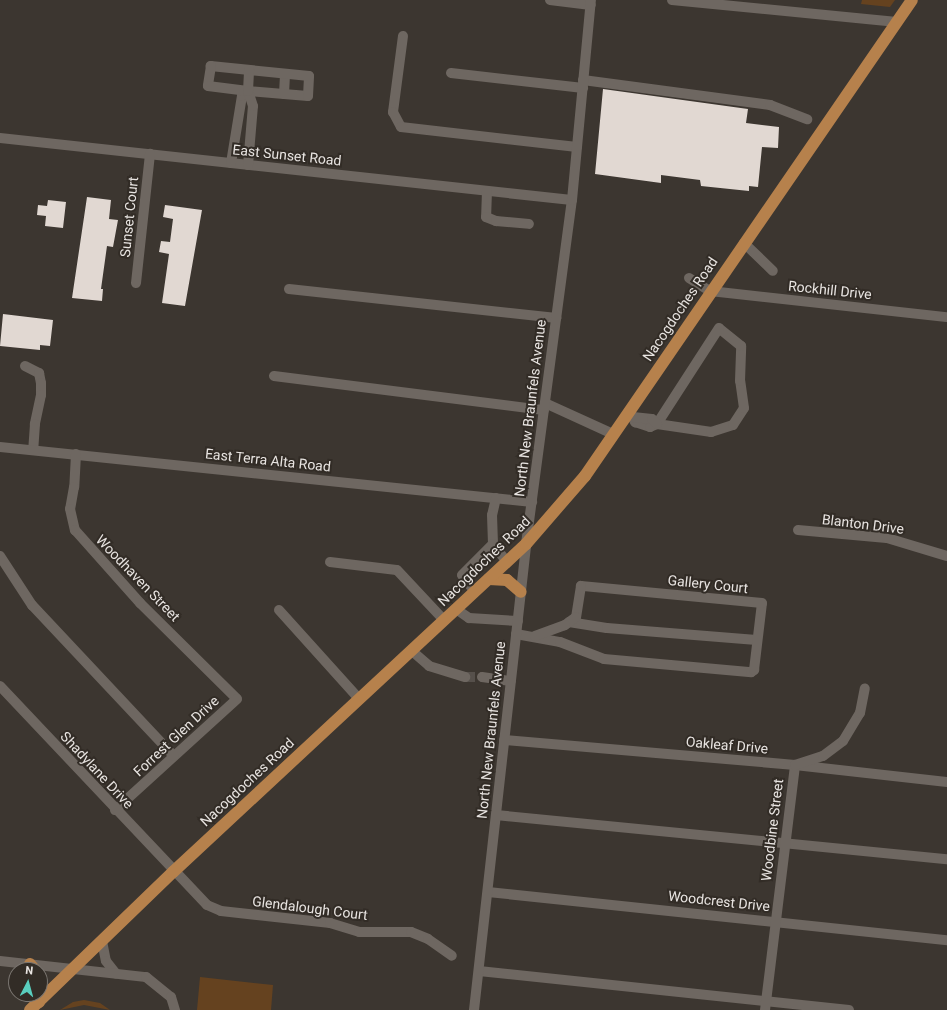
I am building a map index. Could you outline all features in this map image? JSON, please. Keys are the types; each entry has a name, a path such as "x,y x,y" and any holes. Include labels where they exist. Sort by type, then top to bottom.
{"main road":[{"name":"Nacogdoches Road","path":"34,1006 173,872 526,544 585,476 613,434 631,414 710,291 912,0"},
{"path":"489,579 507,580 521,592"}],"street":[{"path":"550,0 591,2"},
{"path":"672,0 897,22"},
{"name":"North New Braunfels Avenue","path":"474,1010 526,544 572,200 591,2"},
{"path":"403,36 393,112 401,128 577,147"},
{"path":"211,66 250,70 309,76 308,96 208,86 211,66"},
{"path":"248,165 252,123 252,102 248,91 250,70"},
{"path":"451,72 583,84 770,105 807,119"},
{"path":"284,94 285,74"},
{"path":"231,163 239,105 248,91"},
{"path":"237,120 252,123"},
{"name":"East Sunset Road","path":"0,138 572,200"},
{"name":"Sunset Court","path":"136,283 150,154"},
{"path":"488,191 486,217 496,221 530,224"},
{"path":"744,243 773,270"},
{"path":"689,278 710,291"},
{"path":"289,289 556,318"},
{"name":"Rockhill Drive","path":"710,291 947,317"},
{"path":"631,414 640,425 650,428 657,424 719,328 741,346 740,381 744,408 733,425 711,432 657,424"},
{"path":"26,366 39,373 41,383 41,395 34,424 33,450"},
{"path":"274,376 545,407 613,434"},
{"name":"East Terra Alta Road","path":"0,447 532,502"},
{"name":"Woodhaven Street","path":"76,454 70,518 77,534 140,603 237,699"},
{"path":"496,498 492,515 493,544 507,562"},
{"name":"Blanton Drive","path":"798,530 887,538 947,556"},
{"path":"475,592 462,575 493,544"},
{"path":"0,556 32,605 174,756"},
{"path":"330,562 397,570 444,620"},
{"name":"Gallery Court","path":"516,634 535,636 574,646 604,659 741,672 754,670 762,603 581,586 578,612 569,622 535,636"},
{"path":"456,609 469,618 518,621"},
{"path":"279,610 359,699"},
{"path":"569,622 607,628 758,640"},
{"path":"412,651 430,666 465,676"},
{"path":"482,677 511,681"},
{"name":"Shadylane Drive","path":"0,686 173,872"},
{"name":"Woodbine Street","path":"766,1006 775,921 795,765 823,756 843,741 860,713 865,688"},
{"name":"Forrest Glen Drive","path":"115,810 237,699"},
{"name":"Oakleaf Drive","path":"504,740 795,765 947,782"},
{"path":"496,815 947,859"},
{"name":"Glendalough Court","path":"173,872 199,898 221,911 330,923 359,932 411,932 428,939 452,956"},
{"name":"Woodcrest Drive","path":"488,892 947,940"},
{"path":"102,941 106,961 116,974"},
{"path":"48,968 74,969 146,977 171,997 175,1010"},
{"path":"479,971 766,1006 849,1010"}],"shaded area":[{"path":"862,0 895,0 890,7 861,4"},
{"path":"200,977 273,985 271,1010 197,1010"},
{"path":"84,1000 100,1003 110,1010 84,1005 60,1010 73,1002"}],"building":[{"path":"603,89 748,109 746,123 779,127 778,148 762,147 758,187 749,186 749,191 701,186 700,180 661,175 661,183 595,174"},
{"path":"87,197 111,200 109,219 118,220 113,247 107,246 101,289 103,289 102,301 72,298"},
{"path":"48,200 66,202 63,228 45,226 46,216 37,215 38,205 47,206"},
{"path":"165,205 202,210 185,306 162,303 169,254 159,252 161,241 170,242 173,219 163,217"},
{"path":"3,314 53,320 50,346 40,345 40,350 0,346"}],"tunnel":[{"path":"465,677 482,677"}]}
